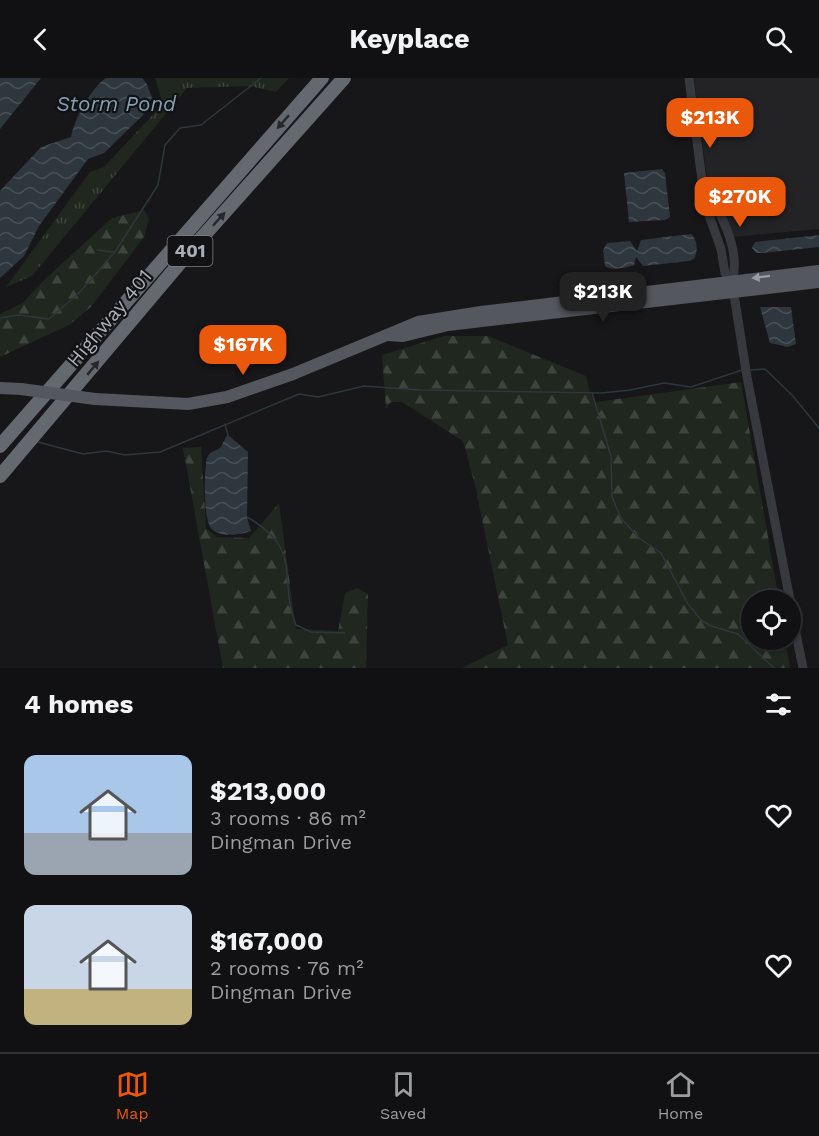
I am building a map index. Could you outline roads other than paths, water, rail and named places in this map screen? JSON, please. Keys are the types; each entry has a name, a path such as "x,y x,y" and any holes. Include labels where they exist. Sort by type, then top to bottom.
{"highway":[{"name":"Highway 401","path":"1,444 322,78"},
{"name":"Highway 401","path":"0,476 190,251 344,78"}],"main road":[{"path":"733,287 819,271"},
{"path":"0,388 95,399 188,404 226,397 293,374 401,327 418,322 464,314 733,287 819,282"}],"street":[{"path":"689,78 698,168 702,183 714,201 730,241 735,272 733,287 747,377 788,590"},
{"path":"799,650 803,668"}],"water":[{"path":"0,78 41,78 0,129"},
{"name":"Storm Pond","path":"106,78 142,78 152,98 143,115 104,153 88,159 39,226 24,256 0,278 0,191 41,147 71,137 84,105"},
{"path":"662,169 665,173 670,217 665,220 629,222 624,173"},
{"path":"691,234 695,239 697,250 694,259 689,261 643,266 636,257 634,265 631,266 615,269 605,266 603,250 607,243 630,241 637,251 641,240"},
{"path":"819,235 819,247 761,253 756,253 752,248 755,242"},
{"path":"760,307 791,307 796,344 788,347 770,343"},
{"path":"228,435 248,452 247,517 251,531 230,535 219,533 211,528 208,523 205,494 207,458 221,447"}],"waterway":[{"path":"0,318 18,315 49,319 79,293 115,252 158,185 165,145 180,128 201,125 261,78"},
{"path":"97,250 114,252"},
{"path":"750,370 765,369 792,395 819,428"},
{"path":"38,442 83,454 106,451 125,455 160,452 299,394 318,397 364,386 420,390 602,393 664,383 691,387 742,370"},
{"path":"592,393 611,456 612,497 621,518 639,538 661,553 688,604 701,620 711,626 738,634 774,668"},
{"path":"225,424 228,435"},
{"path":"247,517 265,529 283,553 288,593 296,625 311,632 345,633"}]}
